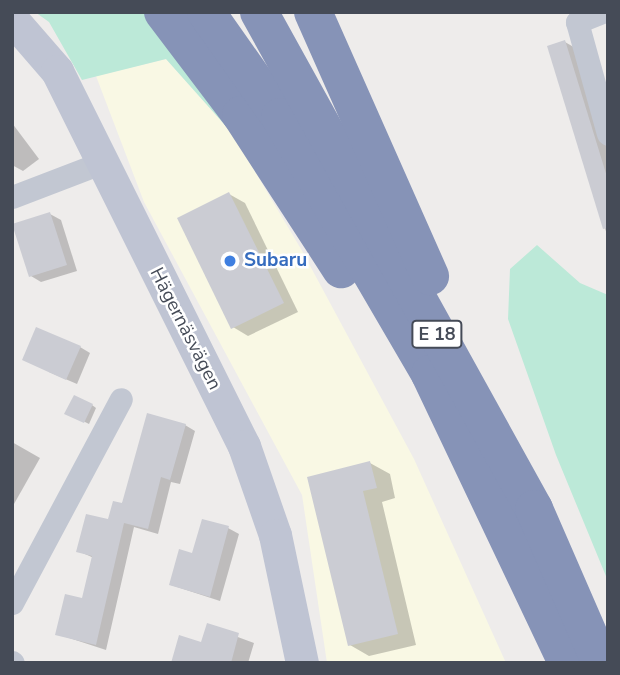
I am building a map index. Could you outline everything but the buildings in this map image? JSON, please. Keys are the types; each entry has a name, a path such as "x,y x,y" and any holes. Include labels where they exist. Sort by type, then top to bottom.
{"highway":[{"path":"163,12 241,115 358,295 430,374"},
{"name":"E 18","path":"206,12 280,117 430,374 567,663"},
{"name":"E 18","path":"259,12 534,509 601,663"},
{"path":"313,12 534,509"}],"street":[{"path":"602,12 577,22 608,134"},
{"name":"Hägernäsvägen","path":"12,19 57,71 244,446 275,534 302,663"},
{"path":"12,197 101,163"},
{"path":"12,603 121,399"}],"shaded area":[{"path":"166,59 232,133 301,249 414,459 506,663 327,663 302,495 144,202 96,76"}],"green space":[{"path":"35,12 149,12 232,133 166,59 82,80 49,22"},
{"path":"537,245 580,283 608,295 608,581 556,455 508,319 510,269"}],"place":[{"name":"Subaru","path":"230,261"}]}
